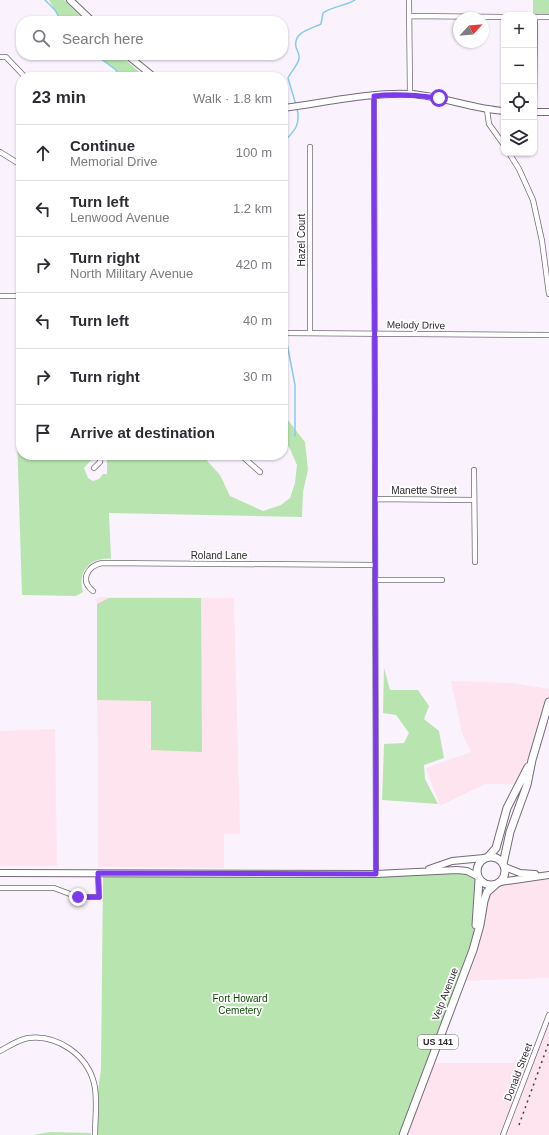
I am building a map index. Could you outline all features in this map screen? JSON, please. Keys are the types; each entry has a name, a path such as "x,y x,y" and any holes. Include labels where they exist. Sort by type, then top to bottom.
{"main road":[{"path":"70,0 87,16"},
{"path":"133,60 148,72"},
{"path":"288,108 390,94 410,94 439,98 487,110 501,110"},
{"path":"537,112 549,112"},
{"path":"497,884 504,875 504,866 510,832 527,786 532,760 549,702"},
{"path":"478,878 477,865 496,848 507,808 532,760"},
{"path":"422,871 452,861 486,857 498,859 504,866 520,873 549,875"},
{"path":"0,873 376,874 422,871 467,871 486,884 497,884 549,875"},
{"name":"Velp Avenue","path":"473,950 478,878"},
{"name":"Velp Avenue","path":"403,1135 473,950 487,892 497,884"}],"street":[{"path":"409,0 410,94"},
{"path":"409,16 501,17"},
{"path":"537,17 549,17"},
{"path":"534,84 535,48"},
{"path":"0,57 6,57 20,72"},
{"path":"374,96 376,874"},
{"path":"487,110 489,124 501,141"},
{"name":"Hazel Court","path":"310,147 310,333"},
{"path":"0,152 16,162"},
{"path":"511,156 519,169 533,200 542,241 549,294"},
{"path":"0,296 16,296"},
{"name":"Melody Drive","path":"288,333 549,336"},
{"path":"94,468 100,460"},
{"path":"247,460 260,472"},
{"path":"474,470 473,500 475,562"},
{"name":"Manette Street","path":"375,499 473,500"},
{"name":"Roland Lane","path":"93,591 88,586 87,576 90,568 102,563 375,565"},
{"path":"375,580 442,580"},
{"path":"0,888 54,888 78,897 99,897 98,873"},
{"name":"Donald Street","path":"503,1135 549,1015"},
{"path":"0,1051 28,1038 40,1038 54,1041 69,1047 81,1058 90,1071 94,1084 96,1106 95,1135"}],"shaded area":[{"path":"100,597 234,598 240,834 224,834 224,868 98,867 97,604 95,599"},
{"path":"451,681 512,683 549,689 549,702 532,760 519,784 485,784 440,806 426,768 471,752 462,733"},
{"path":"55,729 57,866 0,866 0,731"},
{"path":"549,875 549,978 461,981 484,901 495,885"},
{"path":"549,1015 549,1135 403,1135 430,1063 530,1063"}],"green space":[{"path":"49,0 64,0 80,16 58,16"},
{"path":"533,0 549,0 549,15 537,15 537,12 533,12"},
{"path":"103,60 126,60 139,72 117,72"},
{"path":"288,420 305,442 308,470 303,492 302,517 109,513 111,559 97,560 87,567 82,578 83,592 76,596 22,595 18,460 91,460 84,468 88,478 93,481 99,479 103,474 107,474 107,460 206,460 220,475 230,496 263,511 281,505 290,498 295,483 297,465 288,446"},
{"path":"109,598 201,598 202,752 151,750 151,701 97,700 97,604"},
{"path":"384,668 390,690 418,690 429,706 424,719 439,731 444,758 424,765 425,779 438,804 382,800 384,744 404,743 409,733 396,715 383,713"},
{"name":"Fort Howard Cemetery","path":"457,870 477,876 476,924 473,950 403,1135 95,1135 96,1105 101,1069 103,874"},
{"path":"50,1132 91,1133 91,1135 33,1135"}],"waterway":[{"path":"45,0 55,10 58,16"},
{"path":"296,105 288,78 299,59 299,54 296,47 297,38 300,34 321,24 323,13 355,0"},
{"path":"103,60 117,72"},
{"path":"288,137 296,128 298,119 297,108"},
{"path":"288,348 295,385 295,436"}],"railway":[{"path":"519,1125 549,1042"}],"route":[{"path":"78,897 99,897 98,873 376,874 374,96 410,94 439,98"}]}
